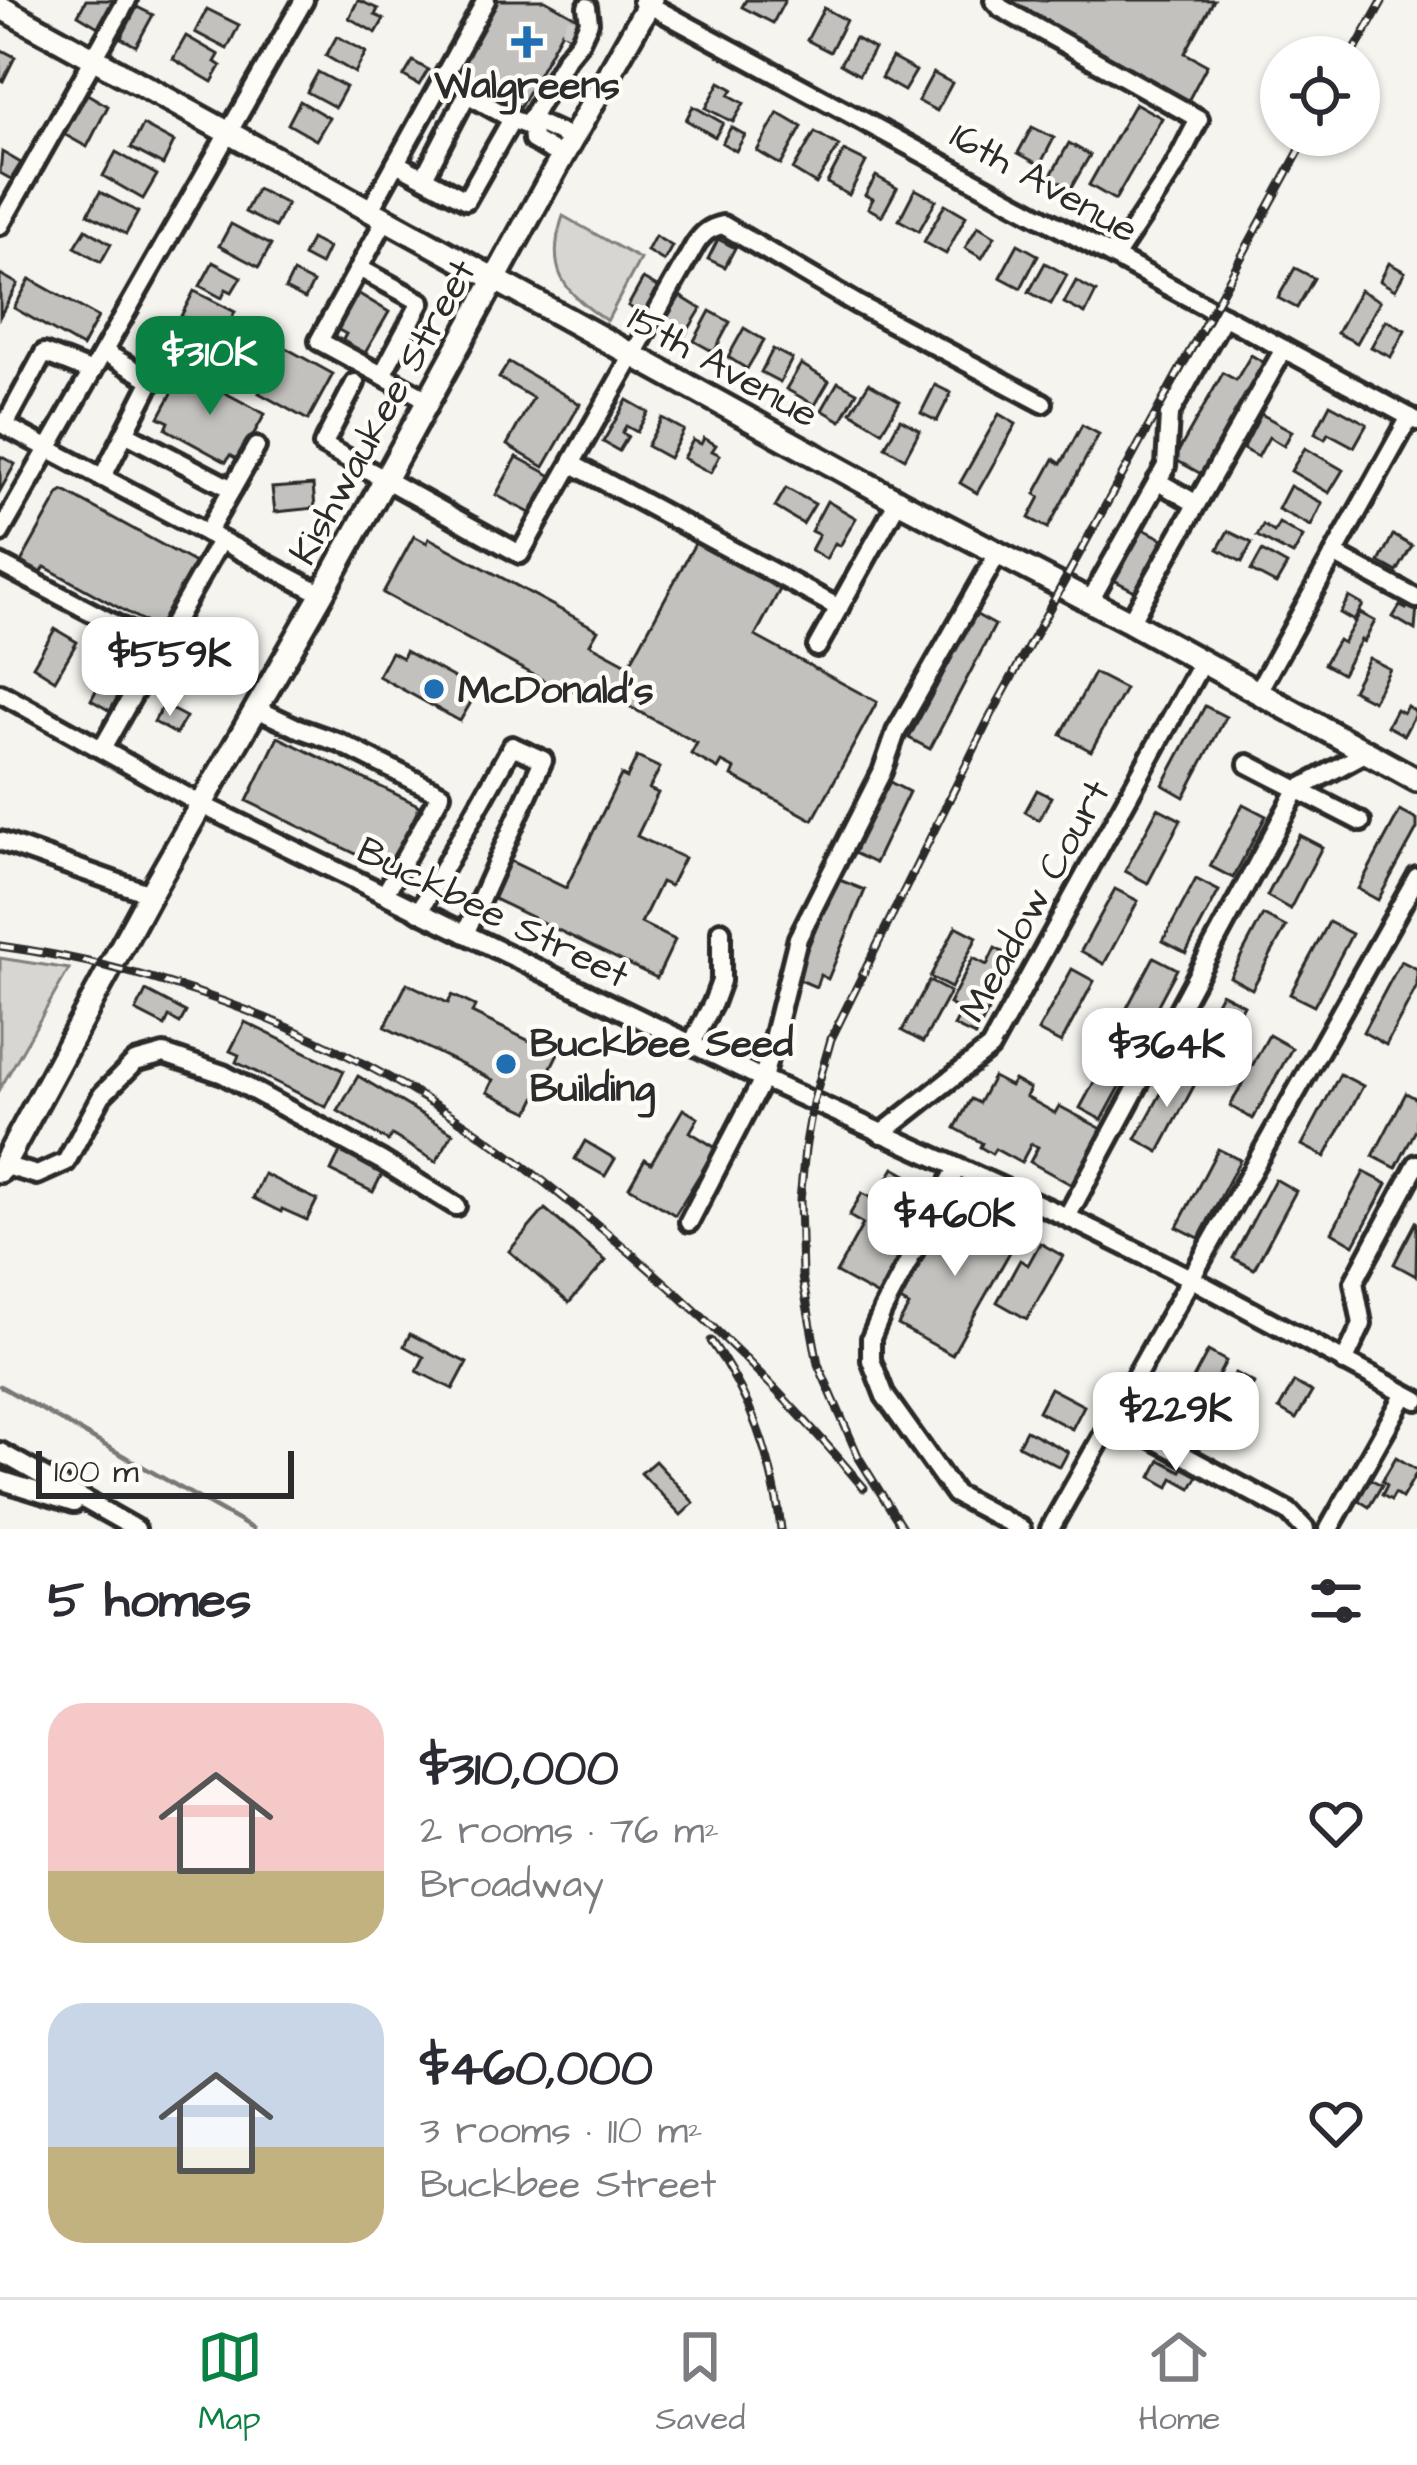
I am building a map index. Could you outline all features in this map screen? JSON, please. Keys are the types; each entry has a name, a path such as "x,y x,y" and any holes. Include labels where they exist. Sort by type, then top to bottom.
{"main road":[{"name":"Kishwaukee Street","path":"2,1168 647,1"},
{"name":"15th Avenue","path":"0,7 898,501 1417,780"}],"street":[{"path":"0,225 127,0"},
{"path":"0,532 304,0"},
{"path":"428,400 319,341 358,268 396,163 486,0"},
{"path":"994,0 1199,119 1174,168 1114,257"},
{"name":"16th Avenue","path":"647,1 1413,419"},
{"path":"396,163 466,200 580,40 589,22 581,15 566,58"},
{"path":"424,177 467,94 524,124 533,140 567,148"},
{"path":"355,383 323,446 520,554 694,245 712,228 723,225 856,304 1043,403"},
{"path":"358,268 421,302 382,375"},
{"path":"1090,601 1166,466 1169,415 1224,316"},
{"path":"1130,622 1284,349"},
{"path":"102,478 152,380 104,352"},
{"path":"92,372 44,353 2,424 322,594"},
{"path":"1257,693 1413,419"},
{"path":"125,433 232,489"},
{"path":"102,749 160,648 256,447"},
{"path":"572,464 839,608"},
{"path":"1157,482 1195,502"},
{"path":"818,647 898,501"},
{"path":"688,1222 763,1079 798,938 882,772 896,732 998,553"},
{"path":"1334,554 1417,599"},
{"path":"0,564 160,648"},
{"name":"Meadow Court","path":"881,1134 990,1048 1202,662"},
{"name":"Buckbee Street","path":"0,693 202,805 691,1045 1067,1217 1411,1397"},
{"path":"257,709 340,742 441,794 385,894"},
{"path":"419,912 512,746 543,760 464,934"},
{"path":"1067,1217 1297,790 1366,753"},
{"path":"1249,764 1361,823"},
{"path":"0,841 150,894"},
{"path":"1050,1529 1417,877"},
{"path":"691,1045 721,981 721,931"},
{"path":"2,1168 37,1175 65,1162 102,1095 135,1062 164,1054 223,1074 456,1206"},
{"path":"1344,1362 1362,1324 1354,1282 1417,1164"},
{"path":"956,1168 871,1338 871,1360 885,1396 956,1494 1021,1529"},
{"path":"1329,1529 1411,1397"},
{"path":"1113,1417 1289,1512 1305,1529"},
{"path":"0,1452 136,1529"},
{"path":"0,1480 109,1514"}],"shaded area":[{"path":"563,216 640,259 607,321 579,300 562,278 556,251"},
{"path":"0,958 69,969 0,1089"}],"building":[{"path":"86,0 113,0 98,27 78,15"},
{"path":"358,0 378,9 375,15 384,19 376,33 349,18"},
{"path":"489,0 545,0 583,21 574,38 562,31 520,107 451,69"},
{"path":"746,0 785,0 773,23 742,7"},
{"path":"1014,0 1214,0 1185,53 1207,65 1188,101 1011,5"},
{"path":"137,7 153,15 136,46 121,38"},
{"path":"824,8 846,20 830,52 807,40"},
{"path":"207,9 239,25 227,49 195,32"},
{"path":"186,36 219,55 215,62 221,66 212,82 173,59"},
{"path":"337,36 366,52 355,73 326,56"},
{"path":"855,38 874,49 859,75 840,64"},
{"path":"0,49 15,57 3,81 0,79"},
{"path":"892,58 916,71 904,91 881,78"},
{"path":"413,61 428,70 419,85 404,76"},
{"path":"318,72 346,87 335,107 307,92"},
{"path":"933,73 952,83 937,111 918,101"},
{"path":"720,82 733,89 729,95 744,103 733,122 706,108"},
{"path":"82,91 108,106 87,147 60,132"},
{"path":"300,101 329,118 316,140 288,124"},
{"path":"1135,103 1162,118 1115,200 1089,185"},
{"path":"693,106 723,123 715,137 686,120"},
{"path":"778,113 802,127 781,165 757,151"},
{"path":"143,125 174,142 163,165 131,148"},
{"path":"731,127 745,135 736,151 722,143"},
{"path":"1032,127 1054,138 1040,165 1018,153"},
{"path":"815,132 839,146 816,184 793,170"},
{"path":"1069,143 1090,155 1071,188 1050,177"},
{"path":"844,151 866,162 849,195 827,183"},
{"path":"2,152 21,163 11,179 0,173"},
{"path":"116,152 157,175 143,199 103,176"},
{"path":"876,176 897,188 882,216 868,208 873,199 865,195"},
{"path":"257,189 287,204 275,227 245,212"},
{"path":"915,189 936,200 919,231 899,220"},
{"path":"100,192 138,212 126,234 88,214"},
{"path":"945,204 966,216 946,254 924,242"},
{"path":"231,224 271,245 259,267 219,246"},
{"path":"978,226 995,236 982,258 965,248"},
{"path":"86,229 111,244 101,262 75,247"},
{"path":"655,236 672,246 664,261 647,251"},
{"path":"311,239 328,248 320,265 303,256"},
{"path":"718,239 735,248 725,267 708,259"},
{"path":"1018,244 1038,255 1021,288 1000,277"},
{"path":"213,262 241,277 222,298 200,286"},
{"path":"1045,263 1067,275 1051,304 1029,292"},
{"path":"1389,263 1405,272 1395,290 1380,281"},
{"path":"1295,268 1314,278 1297,308 1278,298"},
{"path":"293,273 313,283 305,299 285,289"},
{"path":"0,274 18,284 0,316"},
{"path":"30,279 98,317 82,347 14,308"},
{"path":"643,279 659,288 644,315 628,306"},
{"path":"1076,281 1096,292 1085,314 1064,303"},
{"path":"1360,290 1380,301 1357,343 1337,333"},
{"path":"194,291 235,312 222,337 181,316"},
{"path":"356,292 389,312 361,360 339,347 346,334 335,328"},
{"path":"680,296 701,309 682,340 661,328"},
{"path":"710,311 730,322 714,352 694,341"},
{"path":"178,320 218,345 203,369 163,344"},
{"path":"1386,320 1405,330 1391,357 1371,347"},
{"path":"744,328 764,340 747,369 728,357"},
{"path":"284,347 333,374 308,420 259,393"},
{"path":"773,349 792,359 780,382 761,372"},
{"path":"1251,355 1268,365 1205,476 1174,459 1223,373 1236,380"},
{"path":"509,362 580,404 544,467 507,445 533,398 499,378"},
{"path":"801,364 829,381 815,405 786,389"},
{"path":"184,371 265,414 239,460 230,455 226,462 166,429 169,422 159,417"},
{"path":"838,382 857,392 841,421 822,410"},
{"path":"869,383 900,401 882,431 851,412"},
{"path":"935,385 951,393 937,421 921,413"},
{"path":"627,400 648,412 637,432 626,426 622,433 628,436 619,451 603,442"},
{"path":"1330,404 1367,424 1354,447 1328,433 1325,439 1315,433"},
{"path":"999,414 1016,424 977,493 960,483"},
{"path":"1261,414 1292,431 1284,446 1269,437 1258,457 1243,449"},
{"path":"662,418 684,430 669,458 647,446"},
{"path":"900,419 920,430 905,458 885,447"},
{"path":"1082,425 1099,434 1048,528 1029,518 1040,497 1035,494 1054,459 1061,464"},
{"path":"704,438 716,445 712,451 720,455 711,473 683,458 693,440 701,444"},
{"path":"1305,448 1343,470 1329,493 1291,471"},
{"path":"0,456 15,464 0,491"},
{"path":"517,457 552,476 532,514 496,495"},
{"path":"313,485 315,508 275,512 272,488"},
{"path":"1290,486 1322,503 1311,526 1278,509"},
{"path":"786,488 815,504 803,524 775,507"},
{"path":"64,491 197,564 161,631 45,567 41,573 21,562"},
{"path":"827,501 856,518 840,546 835,543 826,559 811,550 819,535 811,531"},
{"path":"1279,523 1303,537 1293,555 1257,536 1263,525 1274,532"},
{"path":"1139,527 1163,539 1135,591 1112,579"},
{"path":"1228,531 1252,543 1242,562 1218,549"},
{"path":"1393,535 1412,546 1397,572 1379,562"},
{"path":"414,536 427,543 429,538 598,630 590,644 629,665 699,536 784,582 755,636 877,702 813,820 732,776 735,769 722,762 718,769 691,754 697,743 591,686 585,696 568,687 565,692 383,593"},
{"path":"1262,551 1287,565 1276,584 1251,571"},
{"path":"1349,597 1363,605 1354,621 1340,613"},
{"path":"1410,602 1417,606 1415,630 1393,617 1400,606 1406,609"},
{"path":"1360,613 1375,621 1342,674 1324,664"},
{"path":"975,614 995,625 930,749 909,738"},
{"path":"55,629 77,642 55,680 33,666"},
{"name":"McDonald's","path":"405,651 469,686 465,692 474,697 460,721 378,676 391,652 402,658"},
{"path":"1369,658 1390,669 1373,701 1352,690"},
{"path":"108,668 128,678 110,711 91,700"},
{"path":"1094,673 1125,689 1091,751 1061,735"},
{"path":"163,705 186,717 176,734 154,722"},
{"path":"1205,706 1226,717 1184,797 1163,785"},
{"path":"1407,706 1416,712 1404,735 1387,726 1396,709 1403,713"},
{"path":"278,737 420,806 389,870 247,801"},
{"path":"637,757 660,768 649,789 658,793 637,836 684,858 670,886 661,882 641,923 675,940 657,978 490,897 508,860 566,888 621,775 627,778"},
{"path":"888,781 909,792 875,863 854,853"},
{"path":"1037,790 1051,797 1039,820 1025,812"},
{"path":"1243,804 1266,816 1233,878 1210,866"},
{"path":"1158,808 1181,820 1148,883 1125,871"},
{"path":"1400,811 1417,820 1417,829 1378,900 1358,889"},
{"path":"1299,835 1322,847 1290,909 1267,896"},
{"path":"837,879 865,890 828,979 820,975 816,987 795,978"},
{"path":"1196,879 1219,891 1186,953 1163,941"},
{"path":"1115,889 1138,901 1104,964 1081,951"},
{"path":"1263,915 1286,927 1252,989 1230,977"},
{"path":"1329,922 1352,934 1314,1006 1290,994"},
{"path":"956,926 977,937 951,988 930,977"},
{"path":"995,948 1016,959 975,1036 954,1026 962,1011 949,1004 973,958 987,965"},
{"path":"1154,957 1177,969 1144,1031 1121,1019"},
{"path":"1401,961 1417,969 1417,986 1386,1045 1363,1032"},
{"path":"1072,969 1094,981 1061,1043 1038,1031"},
{"path":"929,981 950,992 923,1042 902,1031"},
{"name":"Buckbee Seed Building","path":"407,983 448,1003 452,995 475,1006 472,1013 538,1045 542,1038 561,1047 529,1112 487,1092 493,1080 385,1027"},
{"path":"146,991 186,1012 180,1023 169,1017 165,1026 136,1011"},
{"path":"1221,993 1244,1005 1211,1067 1188,1055"},
{"path":"245,1022 344,1071 326,1107 236,1062 239,1055 230,1051"},
{"path":"1269,1035 1292,1048 1253,1119 1230,1106"},
{"path":"1118,1038 1140,1050 1102,1120 1080,1108"},
{"path":"1175,1068 1197,1080 1159,1152 1136,1139"},
{"path":"1340,1074 1363,1086 1325,1157 1302,1145"},
{"path":"358,1076 453,1133 436,1162 392,1135 388,1141 338,1111"},
{"path":"993,1077 1010,1086 1014,1080 1030,1089 1026,1097 1055,1113 1059,1106 1104,1130 1074,1186 1030,1162 1038,1147 1031,1144 1021,1163 995,1149 992,1154 955,1128 971,1099 979,1103"},
{"path":"1406,1093 1417,1099 1417,1128 1396,1168 1373,1156"},
{"path":"683,1109 698,1118 690,1132 716,1148 675,1215 629,1187 645,1159 651,1163"},
{"path":"585,1141 615,1159 605,1176 575,1159"},
{"path":"1218,1149 1240,1160 1199,1238 1177,1227"},
{"path":"340,1152 383,1172 373,1192 331,1171"},
{"path":"894,1168 930,1188 899,1243 908,1248 880,1297 836,1273 863,1224 849,1216 862,1193 875,1200"},
{"path":"1364,1172 1387,1184 1354,1245 1332,1232"},
{"path":"264,1174 317,1200 307,1220 253,1198"},
{"path":"1275,1179 1296,1191 1254,1269 1233,1258"},
{"path":"966,1204 1020,1234 952,1355 898,1325 909,1306 895,1298 928,1241 941,1248"},
{"path":"545,1209 606,1261 569,1303 509,1251"},
{"path":"1417,1223 1416,1276 1394,1264"},
{"path":"1040,1243 1063,1256 1027,1319 997,1302 1020,1260 1028,1265"},
{"path":"410,1334 467,1363 453,1389 417,1371 424,1357 404,1346"},
{"path":"1208,1351 1226,1361 1209,1393 1191,1383"},
{"path":"1235,1373 1254,1383 1242,1406 1228,1398"},
{"path":"1294,1382 1312,1392 1296,1419 1279,1409"},
{"path":"1050,1388 1084,1406 1072,1429 1038,1411"},
{"path":"1026,1430 1068,1452 1060,1467 1018,1445"},
{"path":"1396,1457 1417,1472 1402,1498 1395,1493 1391,1500 1382,1495 1387,1485 1382,1481"},
{"path":"1160,1460 1181,1471 1186,1462 1201,1471 1191,1488 1173,1478 1169,1487 1151,1477"},
{"path":"655,1461 694,1503 681,1515 641,1473"},
{"path":"1370,1479 1382,1485 1369,1507 1358,1500"}],"waterway":[{"path":"0,1386 253,1529"}],"tunnel":[{"path":"569,35 577,18"}],"railway":[{"path":"1363,36 1383,0"},
{"path":"903,1529 859,1458 818,1364 802,1277 800,1200 805,1149 831,1039 989,719 1297,156"},
{"path":"0,946 113,968 224,1002 331,1047 454,1117 600,1227 705,1319 864,1488"},
{"path":"711,1341 758,1430 781,1529"}],"place":[{"name":"Walgreens","path":"527,42"},
{"name":"McDonald's","path":"434,689"},
{"name":"Buckbee Seed Building","path":"506,1064"}]}
